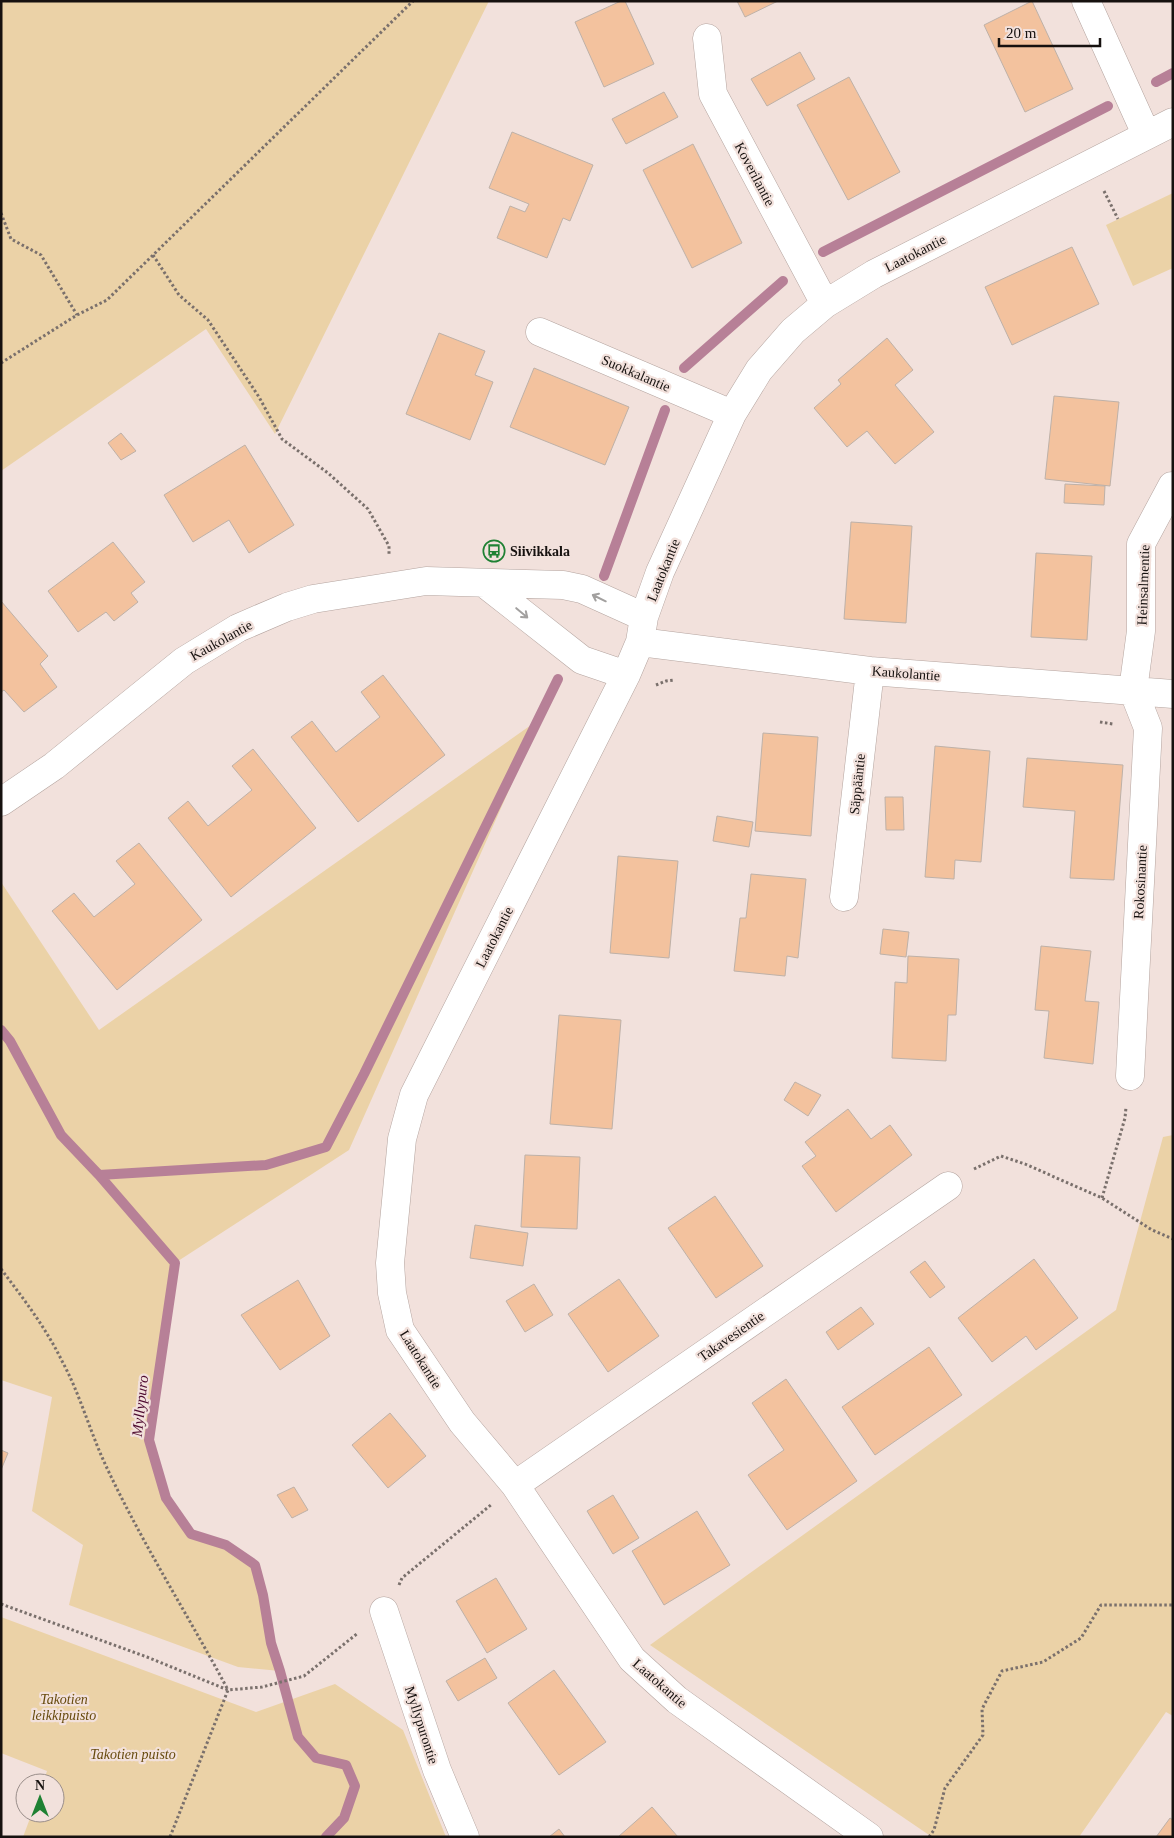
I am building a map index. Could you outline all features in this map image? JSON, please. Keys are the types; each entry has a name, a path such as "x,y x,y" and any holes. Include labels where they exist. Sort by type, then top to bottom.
{"street":[{"path":"1086,1 1146,134"},
{"name":"Koverilantie","path":"707,38 712,94 825,304"},
{"name":"Laatokantie","path":"868,1837 677,1700 632,1659 515,1485 462,1422 400,1330 392,1293 390,1263 402,1139 414,1095 626,675 660,572 732,414 759,370 792,330 825,304 874,274 1146,134 1173,122"},
{"name":"Suokkalantie","path":"540,332 732,414"},
{"name":"Heinsalmentie","path":"1133,690 1141,631 1141,544 1172,486"},
{"name":"Kaukolantie","path":"1,802 54,766 184,661 238,628 313,599 426,581 563,585 582,589 605,601 642,629 870,671 1173,694"},
{"path":"484,583 582,660 626,675"},
{"name":"Säppääntie","path":"844,898 870,671"},
{"name":"Rokosinantie","path":"1130,1076 1148,728 1133,690"},
{"name":"Takavesientie","path":"515,1485 948,1186"},
{"name":"Myllypurontie","path":"384,1611 437,1770 465,1837"}],"path":[{"path":"1,363 77,315 106,300 413,1"},
{"path":"1,213 11,239 41,255 77,315"},
{"path":"153,255 179,295 208,320 259,397 282,439 328,473 368,509 389,546 388,588"},
{"path":"1102,1198 1125,1118 1130,1076"},
{"path":"948,1186 983,1164 1001,1156 1026,1164 1102,1198 1152,1230 1173,1239"},
{"path":"1,1269 26,1302 62,1361 106,1466 169,1585 228,1690 170,1837"},
{"path":"1,1604 147,1657 228,1690 262,1687 304,1676 384,1611 402,1578 515,1485"},
{"path":"929,1837 934,1830 945,1788 983,1735 982,1708 1002,1671 1043,1662 1081,1638 1101,1605 1173,1605"}],"green space":[{"path":"1,1 489,1 275,434 206,329 1,471"},
{"path":"1173,193 1173,268 1133,286 1106,225"},
{"path":"541,718 349,1150 175,1263 150,1440 166,1498 191,1534 226,1545 255,1565 263,1595 271,1643 280,1671 238,1667 69,1605 83,1545 32,1511 52,1397 1,1380 1,882 99,1030"},
{"path":"1173,1135 1173,1716 1166,1712 1079,1837 932,1837 650,1645 1116,1310 1163,1137"},
{"name":"Takotien puisto","path":"1,1617 256,1712 335,1684 403,1730 446,1837 23,1837 28,1823 65,1823 65,1773 46,1773 47,1771 1,1753"}],"building":[{"path":"621,1 625,1 654,64 604,87 575,22"},
{"path":"737,1 778,1 745,17"},
{"path":"1032,1 1073,89 1025,112 984,25"},
{"path":"800,52 815,79 767,106 751,79"},
{"path":"849,77 900,172 848,200 797,105"},
{"path":"664,92 678,117 626,144 612,119"},
{"path":"512,132 593,165 570,221 563,218 547,258 497,238 510,206 525,212 529,204 489,188"},
{"path":"693,144 742,243 692,268 643,170"},
{"path":"1072,247 1099,304 1012,345 985,287"},
{"path":"439,333 485,351 475,375 493,382 470,440 406,414"},
{"path":"887,338 913,370 895,385 934,432 895,464 867,431 847,447 814,408 841,384 838,380"},
{"path":"534,368 629,407 605,465 510,427"},
{"path":"1054,396 1119,402 1110,486 1045,479"},
{"path":"121,433 136,451 121,460 108,443"},
{"path":"245,445 294,525 249,553 229,520 193,542 164,495"},
{"path":"1065,484 1105,486 1104,505 1064,503"},
{"path":"851,522 912,526 906,623 844,619"},
{"path":"113,542 145,582 131,593 138,602 114,621 106,612 78,632 48,591"},
{"path":"1036,553 1092,556 1087,640 1031,637"},
{"path":"1,601 48,656 40,664 57,687 24,712 4,690 1,692"},
{"path":"383,675 445,755 358,822 291,737 312,721 336,752 380,717 361,692"},
{"path":"763,733 818,737 811,836 755,831"},
{"path":"935,746 990,751 981,862 955,860 954,879 925,877"},
{"path":"253,749 316,828 231,897 168,818 188,801 208,826 252,790 232,766"},
{"path":"1027,758 1123,765 1114,880 1070,878 1075,811 1023,807"},
{"path":"885,797 903,797 904,830 886,830"},
{"path":"717,816 753,822 749,847 713,841"},
{"path":"139,843 202,920 117,990 52,911 74,893 94,917 135,884 116,861"},
{"path":"618,856 678,861 669,958 610,953"},
{"path":"751,874 806,879 798,958 787,956 785,976 734,971 740,918 746,918"},
{"path":"883,929 909,932 906,957 880,954"},
{"path":"1041,946 1091,951 1085,1001 1099,1002 1093,1064 1044,1058 1049,1011 1035,1010"},
{"path":"908,956 959,959 956,1015 948,1015 946,1061 892,1058 895,982 907,983"},
{"path":"559,1015 621,1020 612,1129 550,1124"},
{"path":"795,1082 821,1095 808,1116 784,1100"},
{"path":"848,1109 871,1139 890,1125 912,1155 836,1212 802,1166 816,1156 805,1142"},
{"path":"525,1155 580,1157 577,1229 521,1227"},
{"path":"715,1196 763,1266 716,1298 668,1228"},
{"path":"475,1225 528,1233 523,1266 470,1258"},
{"path":"1034,1259 1078,1318 1036,1350 1026,1336 992,1362 958,1318"},
{"path":"925,1261 945,1287 930,1298 910,1272"},
{"path":"619,1279 659,1336 608,1372 568,1314"},
{"path":"298,1280 330,1336 280,1370 241,1315"},
{"path":"534,1284 553,1315 525,1332 506,1301"},
{"path":"861,1307 874,1324 838,1350 826,1332"},
{"path":"929,1347 962,1395 875,1455 842,1407"},
{"path":"786,1379 857,1481 787,1530 748,1475 784,1450 752,1403"},
{"path":"390,1413 426,1456 388,1488 352,1445"},
{"path":"1,1450 8,1453 1,1470"},
{"path":"294,1487 308,1510 292,1518 277,1495"},
{"path":"613,1495 639,1538 613,1554 587,1511"},
{"path":"697,1511 730,1565 664,1605 632,1551"},
{"path":"496,1578 527,1629 487,1653 456,1601"},
{"path":"485,1658 497,1678 458,1701 446,1681"},
{"path":"554,1670 606,1742 559,1775 508,1703"},
{"path":"652,1807 678,1837 618,1837"},
{"path":"1170,1818 1173,1820 1173,1837 1156,1837"},
{"path":"559,1829 565,1837 549,1837"}],"waterway":[{"path":"1156,82 1173,73"},
{"path":"823,252 1108,106"},
{"path":"684,368 783,281"},
{"path":"604,576 665,410"},
{"path":"99,1175 266,1165 326,1147 364,1074 558,679"},
{"name":"Myllypuro","path":"1,1030 10,1041 61,1135 99,1175 175,1263 149,1440 166,1498 191,1534 226,1545 255,1565 263,1595 271,1643 298,1737 316,1758 346,1765 355,1786 344,1818 326,1837"}],"place":[{"name":"Siivikkala","path":"494,551"}],"park label":[{"name":"Takotien leikkipuisto","path":"64,1708"}]}
